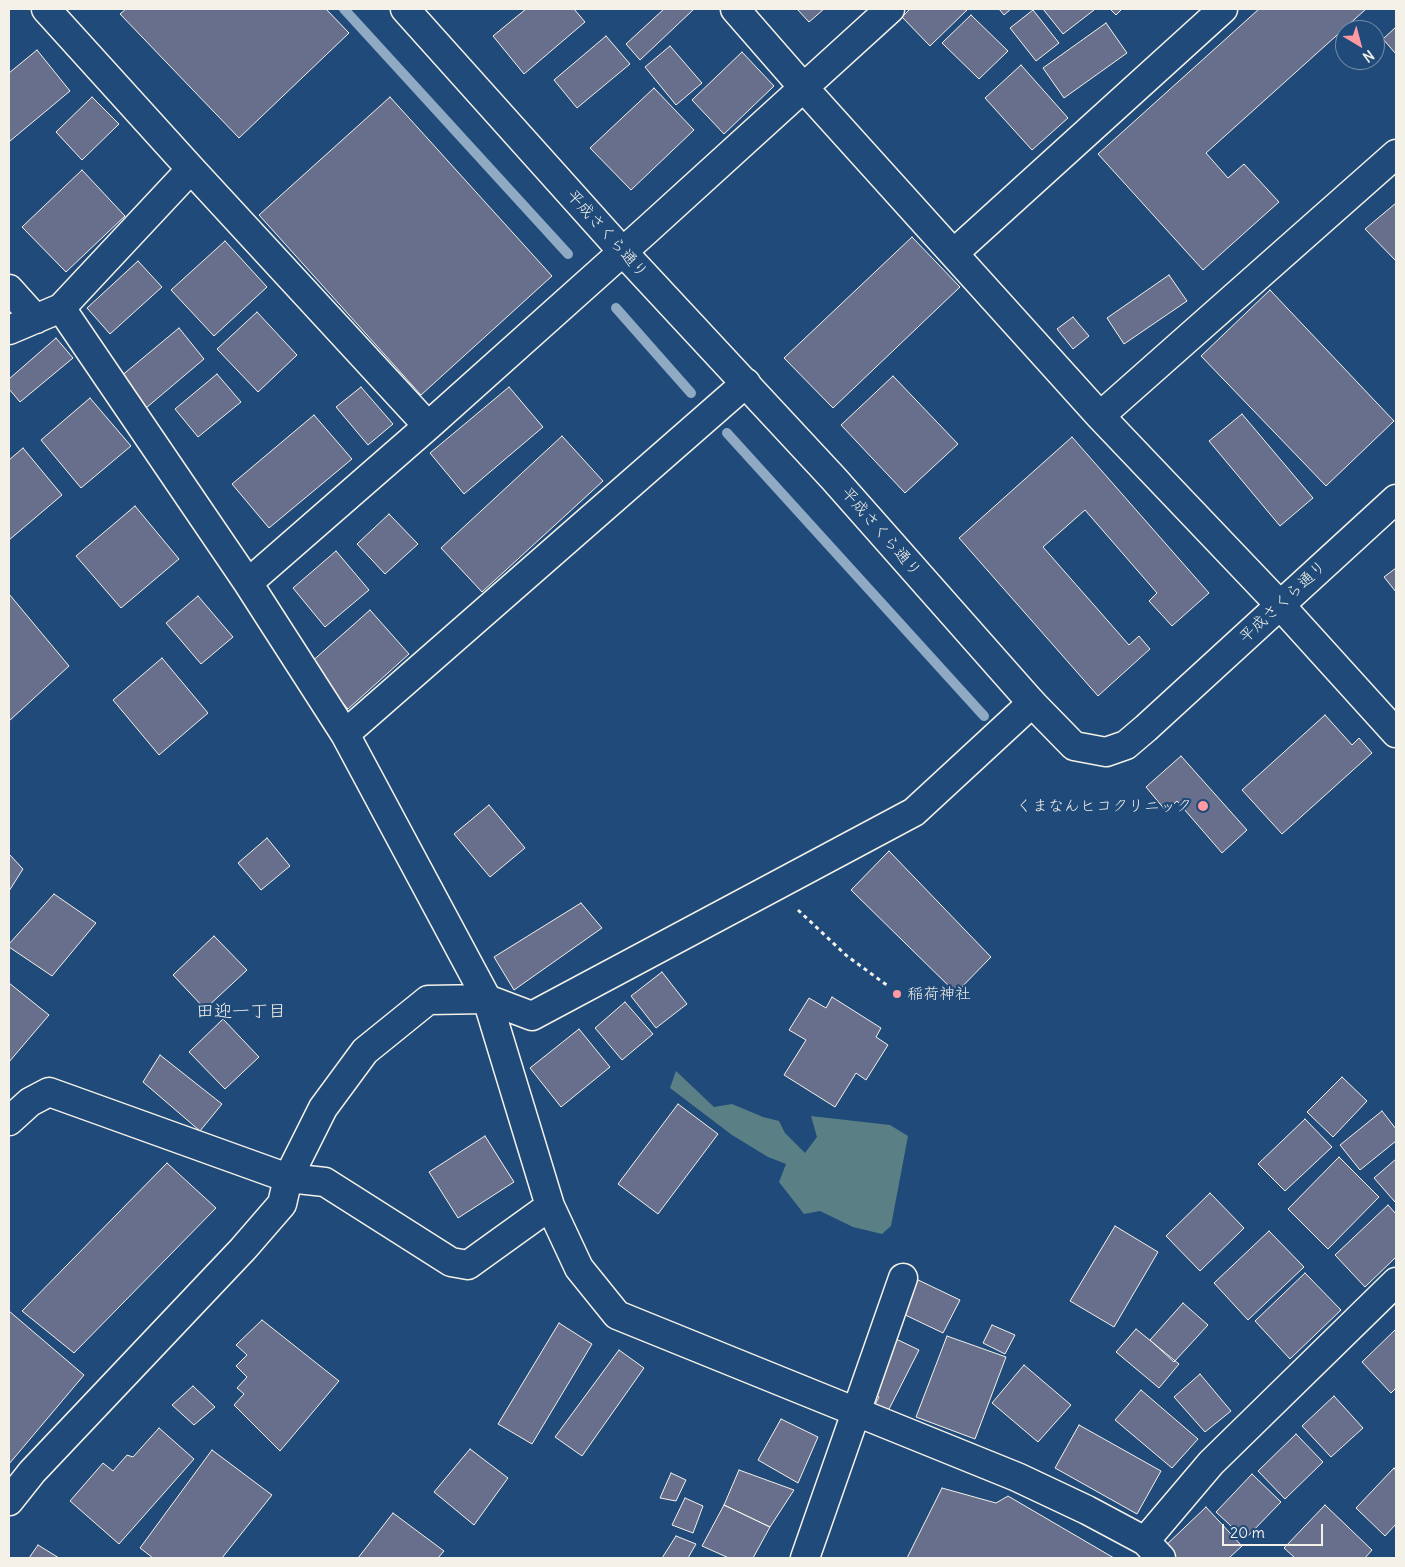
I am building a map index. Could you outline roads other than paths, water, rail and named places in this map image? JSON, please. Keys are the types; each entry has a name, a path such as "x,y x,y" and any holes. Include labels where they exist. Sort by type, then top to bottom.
{"street":[{"path":"46,9 428,426"},
{"name":"平成さくら通り","path":"405,9 623,252 834,478 1032,703 1074,746 1106,752 1126,744 1146,728 1396,499"},
{"path":"735,9 1100,416 1280,605 1396,733"},
{"path":"248,583 623,252 890,9"},
{"path":"954,252 1223,9"},
{"path":"1100,416 1396,154"},
{"path":"9,330 61,308 191,169"},
{"path":"9,289 36,319"},
{"path":"61,308 248,583 345,734 486,999 550,1206 579,1268 617,1315 1017,1478 1087,1510 1153,1550 1211,1463 1396,1282"},
{"path":"345,734 746,384"},
{"path":"9,1501 32,1472 243,1249 282,1204 288,1178 323,1108 365,1051 428,1000 486,999 532,1016 914,812 1032,703"},
{"path":"9,1121 30,1102 49,1092 288,1178 325,1182 451,1262 468,1265 550,1206"},
{"path":"805,1558 903,1278"}],"waterway":[{"path":"344,9 568,254"},
{"path":"616,308 691,393"},
{"path":"727,433 984,716"}],"place":[{"name":"くまなんヒコクリニック","path":"1203,806"},
{"name":"稲荷神社","path":"897,994"}],"district":[{"name":"田迎一丁目","path":"241,1012"}]}
